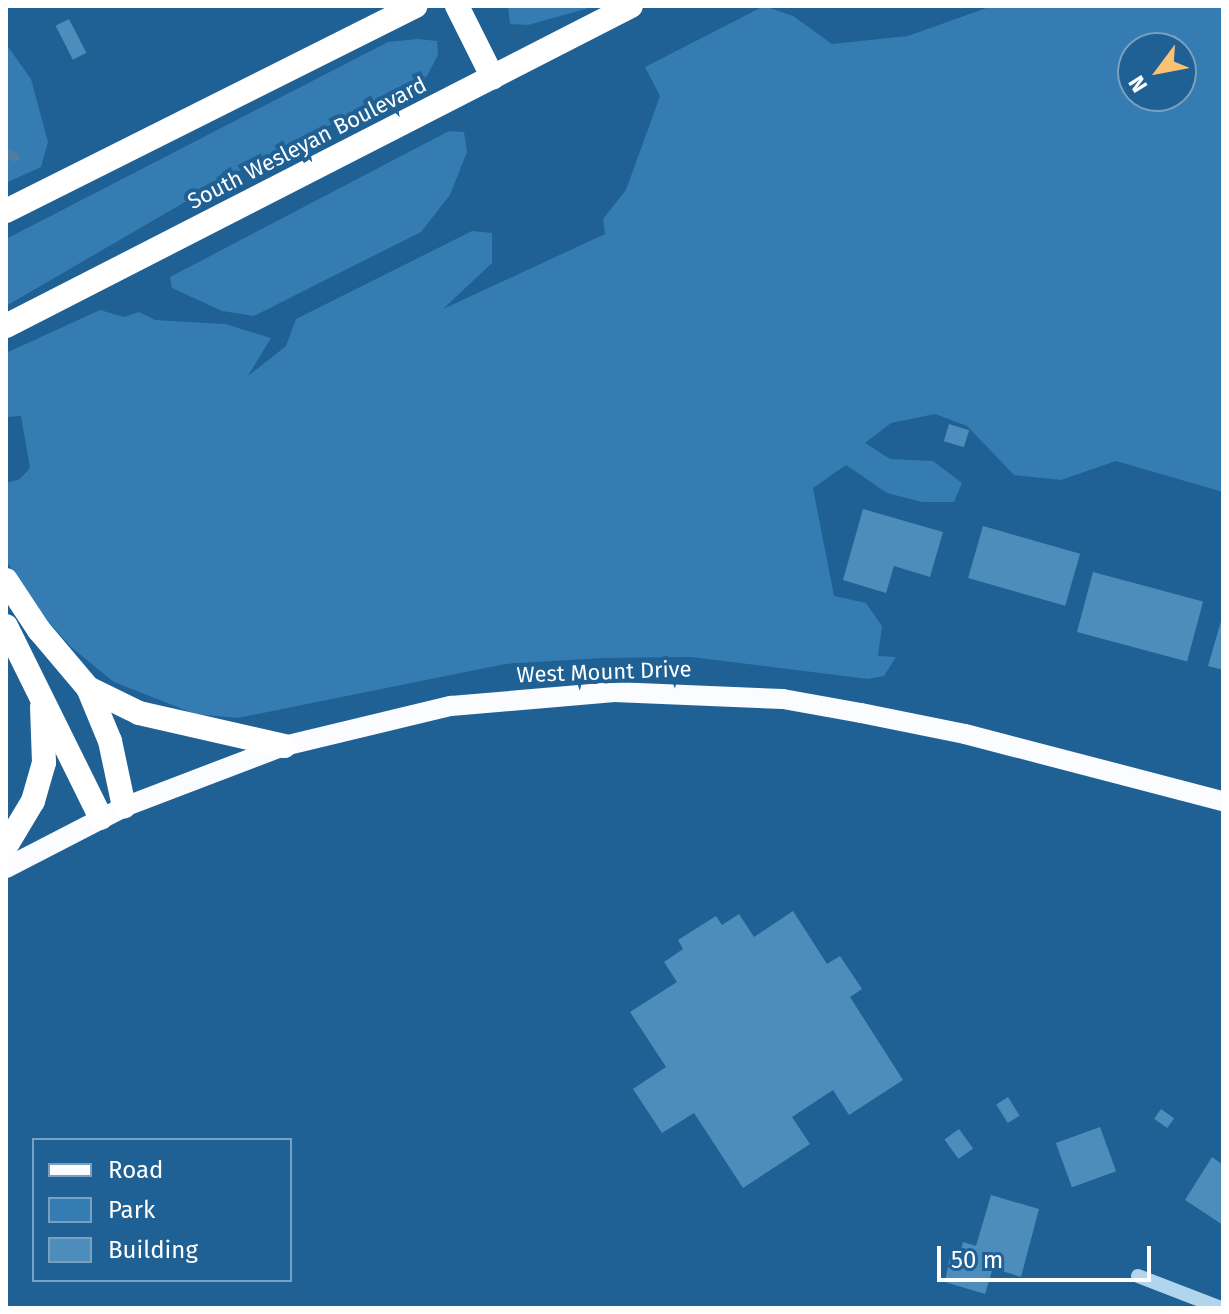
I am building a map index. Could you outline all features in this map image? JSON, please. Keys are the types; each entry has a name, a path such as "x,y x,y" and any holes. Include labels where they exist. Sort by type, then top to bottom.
{"highway":[{"path":"6,211 416,6"},
{"path":"457,6 493,78"},
{"name":"South Wesleyan Boulevard","path":"6,326 631,6"},
{"path":"6,580 39,630 88,688 110,741 124,807"},
{"path":"6,626 41,689 77,779 101,818"},
{"path":"88,688 139,713 284,746"},
{"path":"6,846 33,801 44,763 41,689"}],"main road":[{"name":"West Mount Drive","path":"6,868 124,807 284,746 451,706 614,692 697,692 783,699 965,734 1223,801"}],"street":[{"path":"1138,1276 1221,1308"}],"green space":[{"path":"508,6 596,6 528,25 510,24"},
{"path":"764,6 793,16 832,44 908,36 992,6 1223,6 1223,492 1116,461 1061,480 1014,475 967,426 935,414 891,423 865,443 890,459 933,461 962,483 954,502 922,502 887,493 846,465 813,488 834,596 866,603 882,626 878,656 896,657 884,676 868,679 691,657 505,664 238,718 195,714 114,682 72,648 35,607 6,560 6,483 20,479 30,468 21,416 6,417 6,353 100,310 124,317 139,312 155,320 225,324 271,338 248,376 286,346 296,319 472,231 492,233 492,263 443,309 605,234 603,219 626,190 660,96 645,67"},
{"path":"437,41 438,55 427,76 235,173 6,306 6,239 388,42"},
{"path":"6,44 31,79 48,142 41,167 6,183"},
{"path":"449,131 464,132 467,152 450,195 421,232 254,316 222,311 172,288 170,277"}],"building":[{"path":"69,19 86,53 73,60 56,26"},
{"path":"949,424 969,430 964,447 944,441"},
{"path":"863,509 943,532 930,577 894,566 886,593 843,580"},
{"path":"983,526 1080,554 1065,606 968,578"},
{"path":"1093,572 1203,602 1187,661 1077,632"},
{"path":"1223,619 1223,670 1208,666"},
{"path":"793,911 827,964 840,956 862,989 850,997 903,1080 849,1115 833,1090 792,1117 810,1144 743,1188 694,1113 662,1133 633,1089 666,1067 630,1012 677,982 664,962 683,949 678,940 716,916 722,925 739,914 754,937"},
{"path":"1008,1097 1020,1116 1008,1123 996,1104"},
{"path":"1161,1109 1174,1118 1167,1128 1154,1119"},
{"path":"1100,1127 1116,1171 1072,1187 1056,1143"},
{"path":"959,1129 973,1148 959,1159 944,1140"},
{"path":"1212,1157 1223,1165 1223,1225 1185,1200"},
{"path":"991,1195 1039,1209 1021,1277 993,1268 985,1294 945,1282 950,1256 959,1258 963,1242 976,1246"}],"waterway":[{"path":"6,152 15,157"}]}
